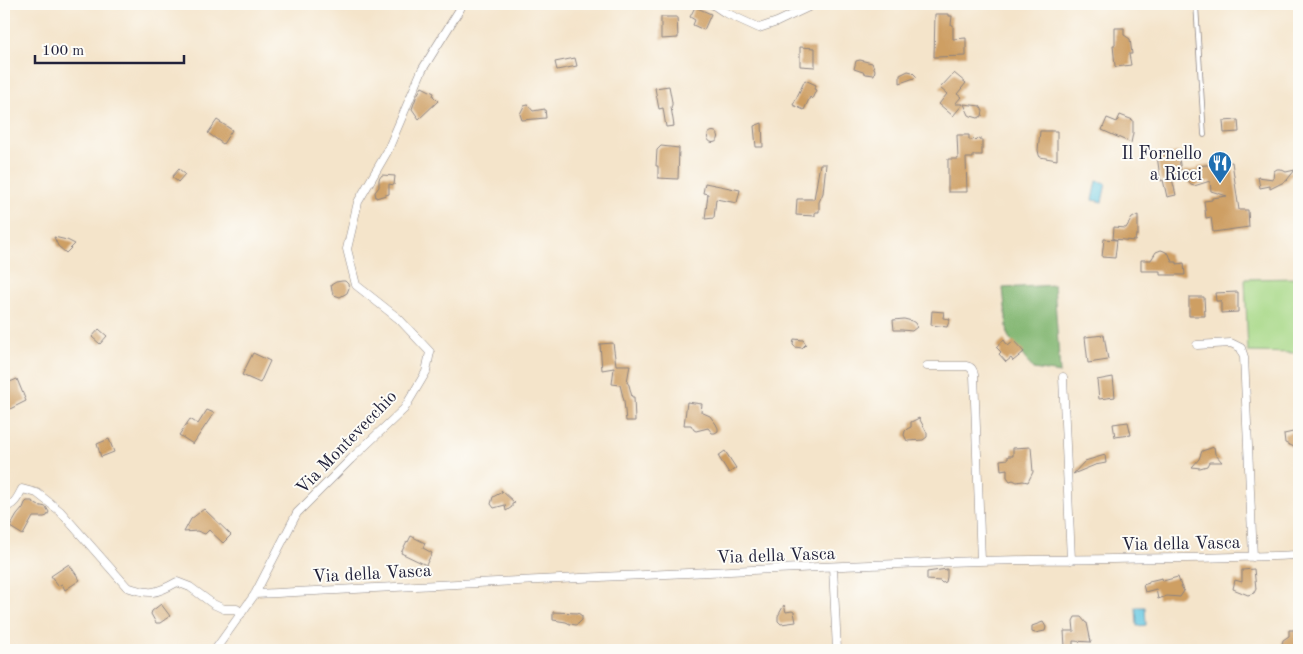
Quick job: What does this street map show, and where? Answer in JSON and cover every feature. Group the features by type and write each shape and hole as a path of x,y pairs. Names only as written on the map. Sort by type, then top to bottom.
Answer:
{"street":[{"name":"Via Montevecchio","path":"255,594 298,513 404,409 426,372 430,352 399,319 356,285 346,249 358,202 387,152 422,70 462,4"},
{"path":"712,4 724,12 759,28 777,22 815,4"},
{"path":"1197,345 1231,343 1241,348 1244,357 1252,557"},
{"path":"927,366 969,366 974,375 981,561"},
{"path":"1063,377 1071,560"},
{"path":"4,507 17,500 22,489 37,493 60,511 127,586 142,592 161,591 177,582 190,587 224,609 236,609 241,614"},
{"name":"Via della Vasca","path":"255,594 981,561 1252,557 1299,554"},
{"path":"833,567 837,650"},
{"path":"215,650 255,594"}],"lane":[{"path":"1196,4 1204,135"}],"green space":[{"path":"1299,278 1299,353 1248,352 1245,279"},
{"path":"1054,285 1060,373 1033,369 1008,336 1003,288"}],"water":[{"path":"1097,181 1106,183 1102,202 1093,200"},
{"path":"1136,607 1145,607 1146,625 1137,626"}],"building":[{"path":"695,7 711,14 704,30 693,25 695,20 690,17"},
{"path":"935,14 949,14 949,16 952,16 953,39 966,38 966,56 934,57"},
{"path":"661,17 677,17 678,38 661,39"},
{"path":"1115,28 1124,28 1124,35 1130,39 1132,54 1129,54 1131,65 1115,66 1113,45 1115,45"},
{"path":"800,47 815,48 815,67 800,66"},
{"path":"575,58 577,66 557,70 555,62"},
{"path":"856,61 872,63 875,70 874,75 854,69"},
{"path":"908,71 917,77 900,83 900,75"},
{"path":"954,73 966,83 957,94 961,97 955,104 963,104 953,116 939,104 947,94 940,88"},
{"path":"805,80 816,85 814,89 816,90 812,99 810,97 804,110 793,105"},
{"path":"669,86 674,126 666,127 663,108 659,109 655,88"},
{"path":"422,87 434,93 433,96 438,101 419,119 412,109"},
{"path":"964,104 980,106 983,111 982,116 978,118 969,115"},
{"path":"528,105 533,111 545,109 546,118 522,120 520,114 524,106"},
{"path":"1120,115 1133,120 1131,143 1102,130 1107,118 1117,122"},
{"path":"217,120 232,130 223,144 208,133"},
{"path":"1238,120 1239,132 1224,133 1223,121"},
{"path":"762,123 763,147 756,147 754,126"},
{"path":"1040,131 1057,131 1057,160 1040,157 1038,150"},
{"path":"711,132 715,132 718,137 717,141 711,142 708,139 708,135"},
{"path":"957,135 969,135 969,140 982,139 982,155 973,155 973,158 966,158 967,192 948,192 948,159 958,159"},
{"path":"661,146 679,148 678,179 658,178 658,166 656,166 657,150"},
{"path":"1178,152 1182,177 1172,179 1176,195 1167,197 1163,180 1161,181 1160,177 1157,156"},
{"path":"1232,162 1239,210 1248,210 1249,227 1213,232 1211,217 1206,218 1204,201 1227,196 1211,191 1210,181 1194,186 1191,185 1182,171 1198,169 1198,166"},
{"path":"820,164 826,164 819,212 815,212 815,216 796,215 797,199 814,199"},
{"path":"179,169 185,174 178,182 172,177"},
{"path":"1277,169 1286,172 1295,170 1288,180 1270,189 1270,186 1260,188 1258,177 1273,179 1274,171"},
{"path":"382,175 395,176 394,185 389,184 389,194 376,198 375,192 379,187 379,179"},
{"path":"705,183 740,190 737,203 716,199 714,218 705,219 708,194 703,193"},
{"path":"1138,215 1138,235 1136,235 1135,241 1113,239 1114,227 1126,228 1132,218"},
{"path":"54,237 75,244 66,253 58,246"},
{"path":"1104,239 1117,240 1115,258 1102,257"},
{"path":"1161,250 1169,254 1172,262 1177,262 1177,264 1184,263 1185,275 1160,275 1160,271 1141,271 1141,260 1151,260 1156,252"},
{"path":"345,281 349,288 347,293 340,297 334,295 331,285 336,282"},
{"path":"1238,292 1238,312 1221,313 1221,301 1216,301 1215,293"},
{"path":"1189,297 1204,297 1205,316 1189,316"},
{"path":"932,311 944,312 943,318 950,319 947,327 931,325"},
{"path":"904,319 912,321 917,327 912,331 894,330 893,320"},
{"path":"99,329 107,336 100,344 92,337"},
{"path":"1104,335 1108,360 1088,363 1085,337"},
{"path":"794,339 803,340 806,344 802,348 795,347 793,345"},
{"path":"1004,340 1008,346 1014,341 1024,352 1013,361 1011,358 1006,362 996,347"},
{"path":"613,343 616,365 630,365 627,382 632,397 634,397 635,421 626,421 620,385 612,384 614,368 602,370 600,344"},
{"path":"253,353 270,361 260,383 242,375"},
{"path":"1113,377 1115,397 1099,399 1097,380"},
{"path":"17,379 26,401 4,412 4,394 9,392 5,384"},
{"path":"687,402 702,404 701,412 710,416 716,424 718,431 712,433 708,428 696,431 691,425 684,425"},
{"path":"207,410 214,413 193,444 179,435 190,419 198,424"},
{"path":"919,418 927,433 927,437 923,440 907,441 904,435 905,431 911,427 911,422"},
{"path":"1128,422 1131,435 1115,437 1113,424"},
{"path":"1293,432 1297,437 1298,440 1296,442 1299,449 1285,443 1284,434"},
{"path":"109,439 114,452 101,457 97,444"},
{"path":"1031,447 1033,472 1028,482 1010,481 1007,477 1007,469 1001,470 1000,460 1013,456 1013,448"},
{"path":"1214,447 1215,454 1222,462 1209,462 1207,466 1200,468 1192,467 1199,459 1202,451"},
{"path":"725,451 736,468 729,473 718,456"},
{"path":"1105,455 1106,463 1095,465 1073,474 1085,461"},
{"path":"501,490 515,503 506,511 505,505 494,508 491,504 493,497 502,492"},
{"path":"27,501 32,501 37,505 46,507 49,512 44,517 33,517 23,535 10,527"},
{"path":"204,509 231,535 223,543 209,530 205,534 197,531 184,532 191,519"},
{"path":"411,536 425,543 423,548 432,553 426,565 401,553"},
{"path":"69,564 80,580 65,590 62,584 58,586 51,576"},
{"path":"947,569 946,582 927,580 927,572"},
{"path":"1254,569 1256,589 1254,593 1248,595 1233,589 1235,580 1242,582 1242,570"},
{"path":"1178,577 1184,591 1180,597 1167,596 1158,599 1156,589 1145,592 1143,585 1149,583 1149,581 1162,578 1163,581"},
{"path":"161,604 170,616 160,623 156,623 151,614"},
{"path":"784,605 786,612 794,612 796,622 781,624 778,621 778,616"},
{"path":"553,612 578,613 582,616 582,620 576,625 553,620"},
{"path":"1075,617 1081,617 1087,623 1091,642 1073,641 1073,646 1065,647 1064,631 1074,631 1073,621"},
{"path":"1043,622 1046,627 1045,631 1032,632 1032,626"},
{"path":"1289,630 1299,630 1299,645 1295,649 1283,648 1283,640 1289,636"}],"place":[{"name":"Il Fornello a Ricci","path":"1220,184"}]}
